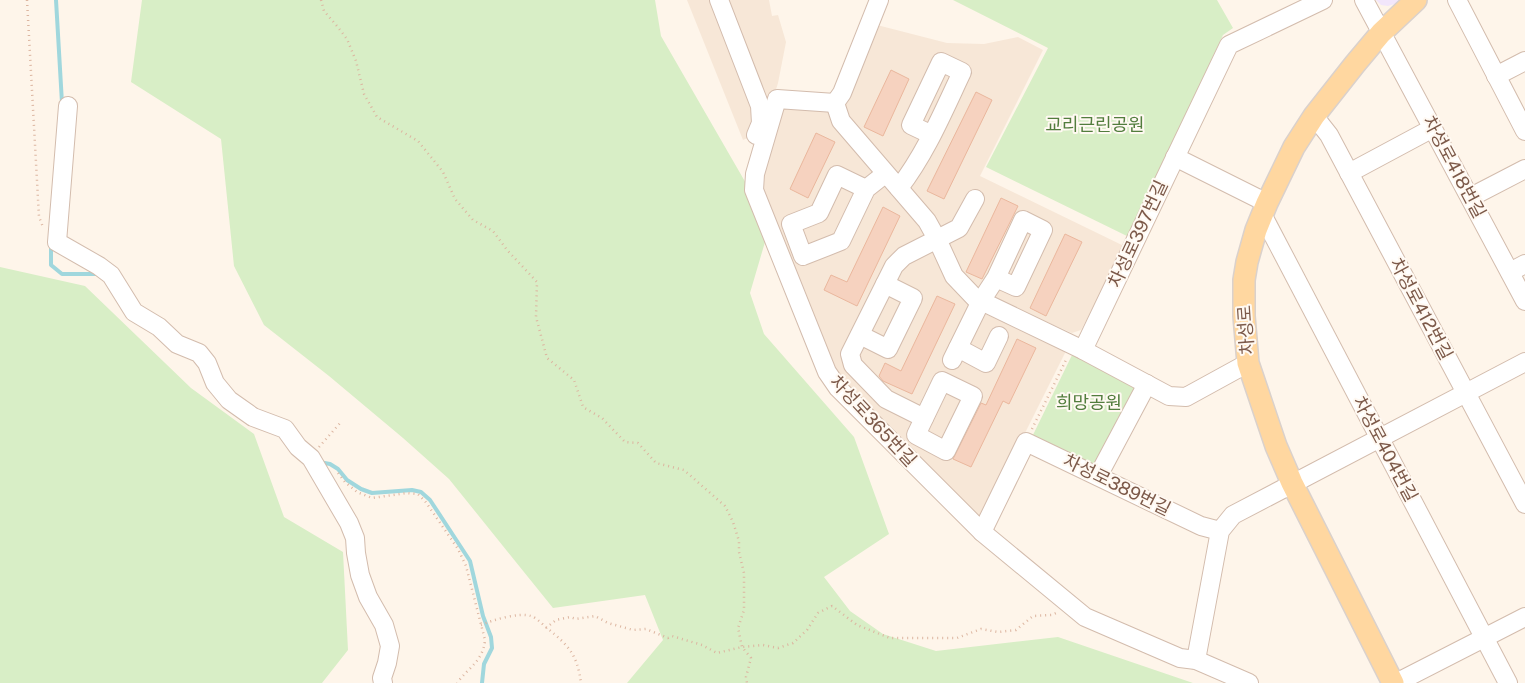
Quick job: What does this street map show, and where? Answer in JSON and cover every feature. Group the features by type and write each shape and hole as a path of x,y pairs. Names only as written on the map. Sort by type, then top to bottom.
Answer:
{"main road":[{"name":"차성로","path":"1395,683 1292,483 1276,446 1248,363 1244,316 1244,280 1252,243 1265,209 1294,147 1314,116 1355,64 1381,33 1416,0"}],"street":[{"path":"719,0 760,106 761,123 750,148 755,174"},
{"path":"879,0 842,93 835,102 841,121 927,221 954,276 971,294 981,301 1078,347 1169,396 1186,397 1248,363"},
{"name":"차성로397번길","path":"1078,347 1228,45 1323,0"},
{"name":"차성로418번길","path":"1364,0 1471,197 1517,268 1525,301"},
{"path":"1456,0 1525,131"},
{"path":"1496,76 1525,61"},
{"name":"차성로365번길","path":"835,102 778,99 755,174 754,190 832,381 982,532 1085,617 1180,658 1196,660 1249,683"},
{"path":"68,106 57,242 111,275 134,312 159,327 177,344 199,353 207,363 215,383 229,400 253,417 285,429 298,447 313,462 349,523 355,538 360,575 368,597 384,625 390,646 388,663 382,678 383,683"},
{"name":"차성로412번길","path":"1314,116 1329,135 1525,504"},
{"path":"1349,172 1433,128"},
{"path":"899,188 924,152 932,135"},
{"path":"1174,157 1265,209"},
{"path":"1471,197 1525,169"},
{"path":"866,189 837,175 818,213 790,224 803,256 841,240 866,189 885,174"},
{"path":"924,418 886,399 852,365 850,354 898,261 959,228 975,199"},
{"name":"차성로404번길","path":"1265,209 1379,438 1508,683"},
{"path":"996,278 981,301 955,354 986,363 999,336"},
{"path":"860,335 888,349 901,324 913,298 885,284"},
{"path":"1196,660 1220,531 1233,515 1525,362"},
{"path":"1098,476 1147,384"},
{"path":"982,532 1026,442"},
{"name":"차성로389번길","path":"1026,442 1201,526 1220,531"},
{"path":"1395,683 1525,618"}],"path":[{"path":"27,0 40,217 45,232 57,242"},
{"path":"320,0 324,11 347,39 356,61 364,94 377,117 418,141 443,172 454,199 472,220 493,232 537,282 536,317 547,358 574,380 583,407 602,418 625,442 638,443 656,463 684,470 725,506 734,522 744,573 744,610 738,628 742,647 751,658 746,677 747,683"},
{"path":"1026,442 1078,347"},
{"path":"340,422 318,447 313,462 337,471 345,482 357,492 372,498 407,493 418,494 425,501 458,549 466,566 485,640 484,650 475,665 457,683"},
{"path":"546,628 556,620 570,617 576,619 595,616 608,624 633,630 646,629 668,638 672,636 702,644 717,653 742,647 763,645 778,648 793,643 807,630 818,613 832,606 857,625 890,638 958,638 981,629 998,632 1016,630 1034,616 1052,615 1064,608 1068,603"},
{"path":"482,624 522,615 532,616 562,640 572,653 579,666 581,683"}],"shaded area":[{"path":"687,0 769,0 772,16 778,15 786,42 778,83 763,131 743,140"},
{"path":"1376,0 1401,0 1388,6 1381,5"},
{"path":"877,25 947,43 984,44 1018,37 1043,50 980,176 1126,247 1081,330 1072,333 977,290 958,271 846,118 842,107"},
{"path":"779,106 827,108 834,123 873,172 916,218 983,313 1066,351 981,521 838,378 761,188"}],"green space":[{"path":"142,0 655,0 661,36 770,225 750,293 764,334 854,437 889,534 824,577 850,611 883,634 936,651 1058,637 1193,683 627,683 663,640 645,595 553,608 449,479 329,376 264,325 234,266 221,139 131,82"},
{"name":"교리근린공원","path":"953,0 1217,0 1233,28 1223,35 1129,237 986,167 1048,48"},
{"path":"0,267 85,286 191,388 254,434 284,517 343,552 348,650 322,683 0,683"},
{"name":"희망공원","path":"1073,353 1138,387 1096,465 1090,465 1031,439"}],"building":[{"path":"891,70 909,79 883,136 864,127"},
{"path":"976,92 992,100 944,199 927,191"},
{"path":"816,133 835,142 808,198 790,189"},
{"path":"1001,198 1018,206 982,279 966,272"},
{"path":"883,207 900,216 857,306 824,290 831,275 847,282"},
{"path":"1065,234 1082,242 1046,316 1030,308"},
{"path":"937,296 955,304 912,394 883,381 879,376 885,363 901,371"},
{"path":"1017,339 1036,348 1009,404 1003,401 971,467 953,459 981,403 986,405"}],"waterway":[{"path":"56,0 62,103"},
{"path":"51,242 51,265 62,274 98,274"},
{"path":"319,462 330,464 338,469 347,480 361,489 372,493 412,490 421,492 430,500 470,561 483,616 491,637 492,648 484,664 482,683"}]}
